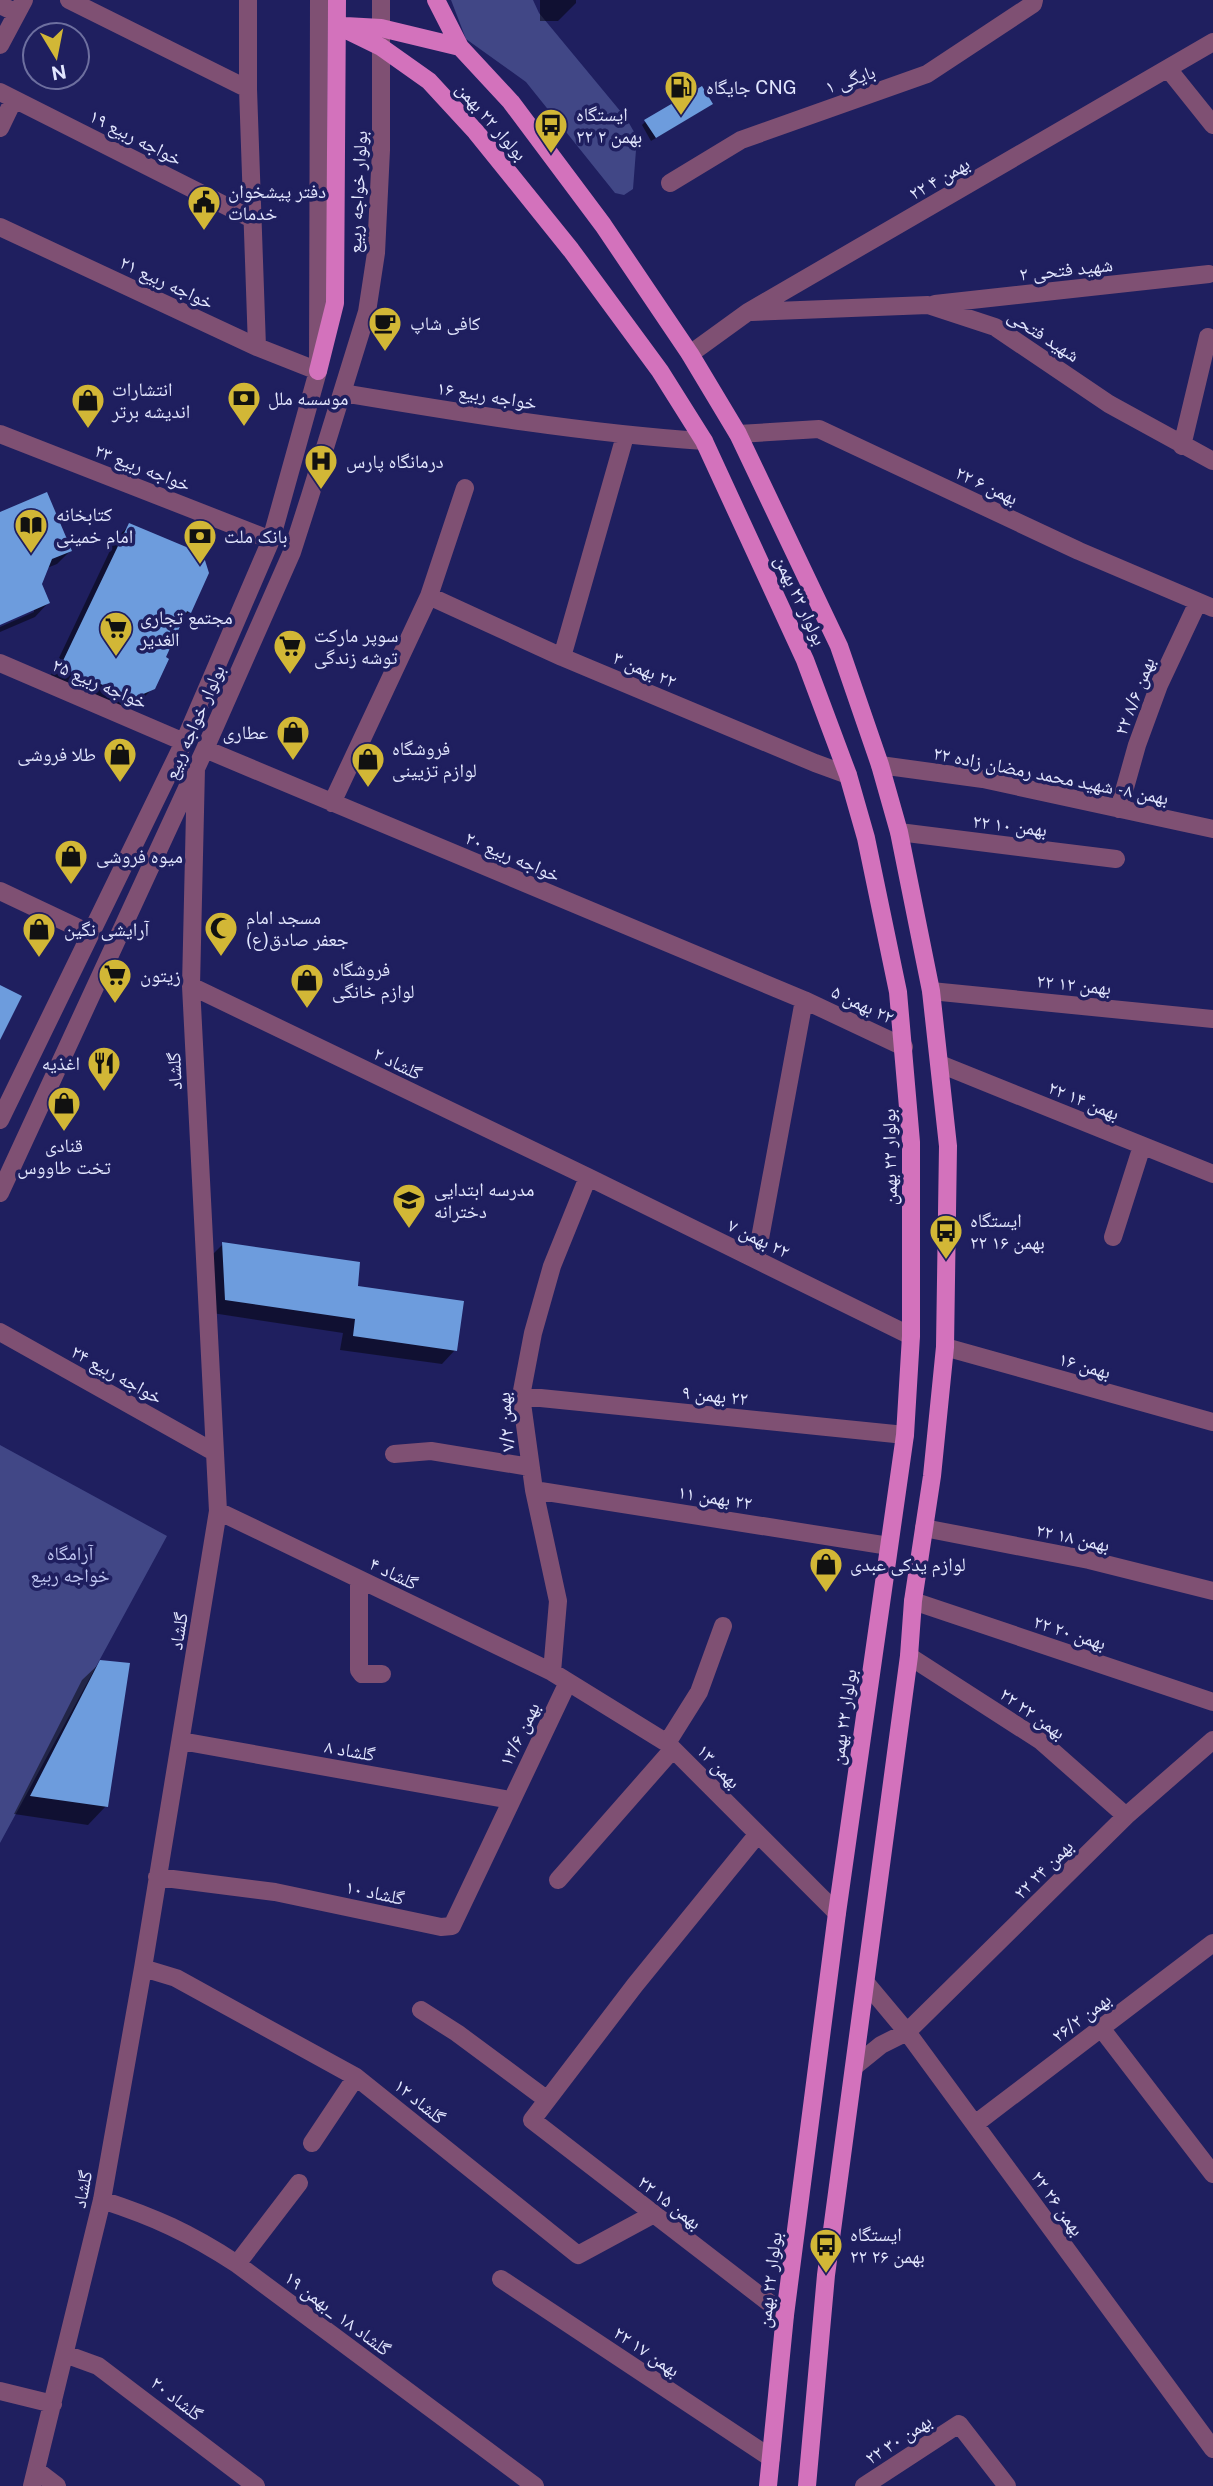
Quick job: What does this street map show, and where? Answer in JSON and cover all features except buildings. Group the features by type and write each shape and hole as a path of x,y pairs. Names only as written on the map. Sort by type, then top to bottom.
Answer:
{"main road":[{"path":"318,371 335,303 337,0"},
{"name":"بولوار ۲۲ بهمن","path":"436,0 460,47 511,102 595,214 690,354 738,434 839,646 880,765 899,832 931,990 948,1146 945,1348 932,1476 913,1601 909,1656 826,2275 807,2486"},
{"path":"338,26 381,28 460,47"},
{"name":"بولوار ۲۲ بهمن","path":"338,26 381,47 429,81 476,132 579,261 660,371 704,441 806,660 848,775 866,838 898,992 911,1142 911,1336 905,1435 837,1913 785,2315 768,2486"}],"street":[{"path":"69,0 248,89"},
{"path":"248,0 248,89 257,347"},
{"name":"بولوار خواجه ربیع","path":"0,1121 184,742 271,540 318,371 319,0"},
{"name":"بولوار خواجه ربیع","path":"0,1192 197,768 292,552 343,393 368,312 376,253 382,150 382,0"},
{"name":"بایگی ۱","path":"670,183 741,140 927,75 1034,4 1034,0"},
{"path":"0,5 20,7 0,45"},
{"name":"۲۲ بهمن ۴","path":"690,354 748,312 1213,42"},
{"path":"1169,69 1213,125"},
{"path":"0,128 7,95"},
{"name":"خواجه ربیع ۱۹","path":"7,95 252,219"},
{"name":"خواجه ربیع ۲۱","path":"0,227 257,347 318,371"},
{"name":"شهید فتحی ۲","path":"928,305 1209,274"},
{"name":"شهید فتحی","path":"748,312 928,305 995,327 1110,404 1213,461"},
{"path":"1182,446 1208,337"},
{"name":"خواجه ربیع ۱۶","path":"343,393 517,422 625,436 704,441"},
{"name":"۲۲ بهمن ۶","path":"738,434 819,429 1079,551 1205,605"},
{"name":"خواجه ربیع ۲۳","path":"0,434 271,540"},
{"path":"562,657 625,436"},
{"path":"332,803 429,596 465,488"},
{"name":"٢٢ بهمن ۳","path":"429,596 562,657 848,775"},
{"name":"۲۲ بهمن ۸/۶","path":"1119,809 1137,745 1159,685 1205,605"},
{"name":"خواجه ربیع ۲۵","path":"0,663 184,742"},
{"name":"خواجه ربیع ۲۰","path":"205,750 804,1000"},
{"name":"۲۲ بهمن ۸ - شهید محمد رمضان زاده","path":"880,765 983,779 1213,829"},
{"name":"گلشاد","path":"34,2478 102,2200 218,1511 191,986 197,768"},
{"name":"۲۲ بهمن ۱۰","path":"899,832 1116,859"},
{"path":"0,891 91,934"},
{"name":"گلشاد ۲","path":"191,986 588,1177"},
{"name":"۲۲ بهمن ۱۲","path":"931,990 1213,1019"},
{"path":"756,1260 804,1000"},
{"name":"٢٢ بهمن ۵","path":"804,1000 904,1047"},
{"name":"۲۲ بهمن ۱۴","path":"940,1065 1213,1174"},
{"path":"1113,1237 1142,1146"},
{"name":"٢٢ بهمن ٧","path":"588,1177 911,1336"},
{"name":"بهمن ۷/۲","path":"552,1672 558,1601 534,1490 521,1396 533,1333 552,1266 588,1177"},
{"name":"خواجه ربیع ۲۴","path":"0,1332 215,1452"},
{"name":"بهمن ۱۶","path":"945,1348 1213,1422"},
{"name":"٢٢ بهمن ۹","path":"521,1396 905,1435"},
{"path":"394,1454 432,1451 530,1467"},
{"name":"٢٢ بهمن ١١","path":"534,1490 889,1546"},
{"name":"گلشاد ۴","path":"218,1511 552,1672"},
{"name":"۲۲ بهمن ۱۸","path":"923,1528 1089,1560 1213,1591"},
{"path":"359,1579 359,1670 362,1674 382,1674"},
{"name":"۲۲ بهمن ۲۰","path":"913,1601 1213,1702"},
{"path":"558,1880 670,1746 699,1692 723,1626"},
{"name":"۲۲ بهمن ۲۲","path":"909,1656 1041,1741 1126,1816"},
{"name":"بهمن ۱۳","path":"552,1672 670,1746 837,1913"},
{"name":"بهمن ۱۳/۶","path":"509,1804 568,1682"},
{"name":"۲۲ بهمن ۲۴","path":"907,2032 1126,1816 1213,1740"},
{"name":"گلشاد ۸","path":"181,1741 505,1799 509,1804"},
{"name":"گلشاد ۱۰","path":"157,1877 275,1892 441,1927 452,1926 509,1804"},
{"path":"421,2010 457,2033 545,2099 757,1835"},
{"name":"بهمن ۲۶/۲","path":"975,2124 1213,1943"},
{"name":"گلشاد ۱۲","path":"143,1968 176,1978 356,2077 578,2255 652,2214"},
{"name":"۲۲ بهمن ۲۶","path":"866,1983 907,2032 1212,2447"},
{"path":"1101,2028 1213,2174"},
{"path":"855,2066 881,2045 907,2032"},
{"path":"312,2143 356,2077"},
{"name":"۲۲ بهمن ۱۵","path":"545,2099 532,2120 785,2315"},
{"path":"237,2264 299,2183"},
{"name":"گلشاد ۱۸ _بهمن ۱۹","path":"102,2200 146,2215 196,2237 237,2264 535,2486"},
{"name":"۲۲ بهمن ۱۷","path":"501,2279 771,2458"},
{"name":"گلشاد ۲۰","path":"65,2354 98,2366 256,2486"},
{"path":"0,2391 53,2404"},
{"name":"۲۲ بهمن ۳۰","path":"864,2486 959,2424 1007,2486"},
{"path":"34,2478 57,2486"}],"green space":[{"path":"451,0 533,0 539,13 626,118 637,137 633,189 624,195 615,193 526,82 466,39"},
{"name":"آرامگاه خواجه ربیع","path":"0,1445 167,1536 0,1843"}],"place":[{"name":"جایگاه CNG","path":"681,117"},
{"name":"ایستگاه ۲۲ بهمن ۲","path":"551,155"},
{"name":"دفتر پیشخوان خدمات","path":"204,232"},
{"name":"کافی شاپ","path":"385,353"},
{"name":"موسسه ملل","path":"244,428"},
{"name":"انتشارات اندیشه برتر","path":"88,430"},
{"name":"درمانگاه پارس","path":"321,491"},
{"name":"کتابخانه امام خمینی","path":"31,555"},
{"name":"بانک ملت","path":"200,566"},
{"name":"مجتمع تجاری الغدیر","path":"116,658"},
{"name":"سوپر مارکت توشه زندگی","path":"290,676"},
{"name":"عطاری","path":"293,762"},
{"name":"طلا فروشی","path":"120,784"},
{"name":"فروشگاه لوازم تزیینی","path":"368,789"},
{"name":"میوه فروشی","path":"71,886"},
{"name":"مسجد امام جعفر صادق(ع)","path":"221,958"},
{"name":"آرایشی نگین","path":"39,959"},
{"name":"زیتون","path":"115,1005"},
{"name":"فروشگاه لوازم خانگی","path":"307,1010"},
{"name":"اغذیه","path":"104,1093"},
{"name":"قنادی تخت طاووس","path":"64,1133"},
{"name":"مدرسه ابتدایی دخترانه","path":"409,1230"},
{"name":"ایستگاه ۲۲ بهمن ۱۶","path":"946,1261"},
{"name":"لوازم یدکی عبدی","path":"826,1594"},
{"name":"ایستگاه ۲۲ بهمن ۲۶","path":"826,2275"}]}
